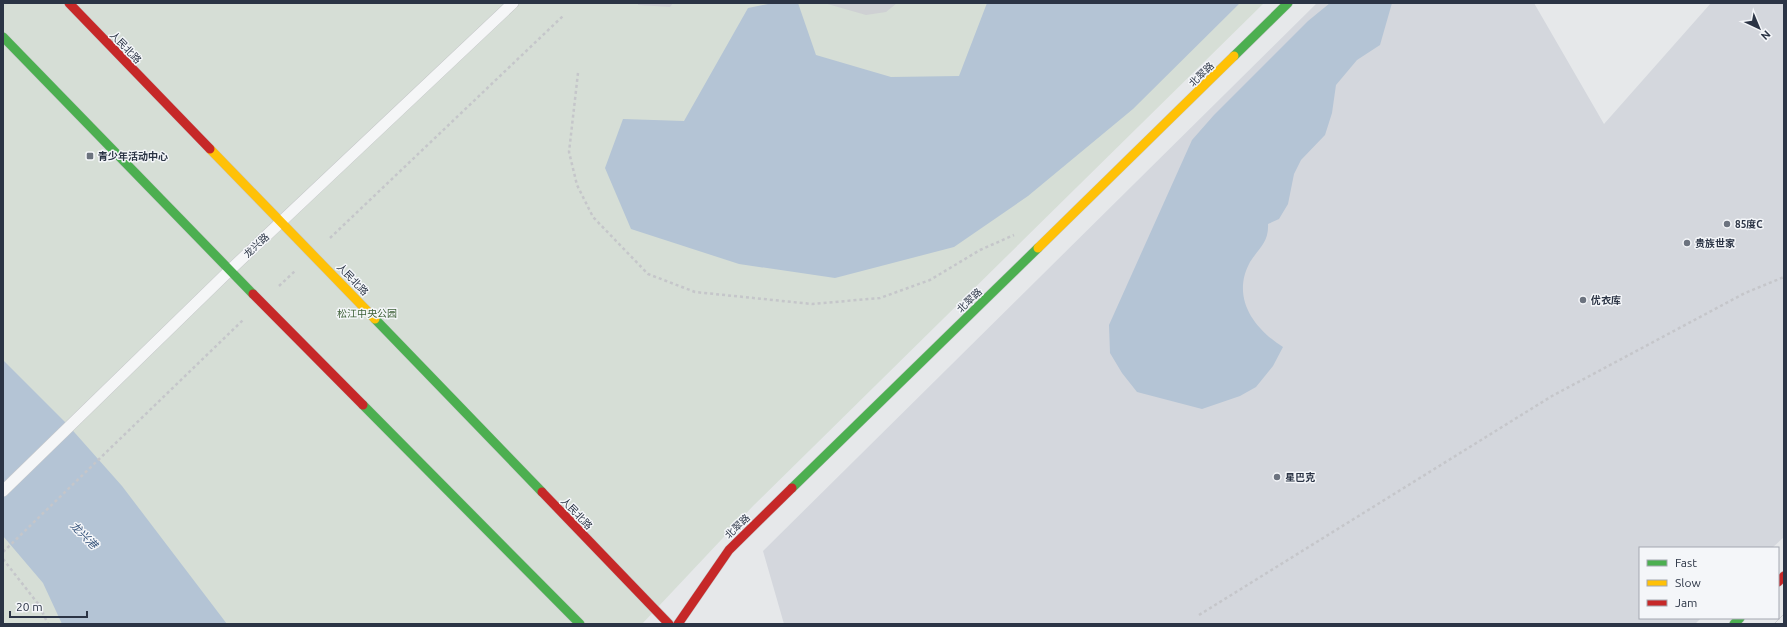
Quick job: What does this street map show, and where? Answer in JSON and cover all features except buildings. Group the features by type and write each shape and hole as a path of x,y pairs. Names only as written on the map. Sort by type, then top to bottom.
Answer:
{"main road":[{"name":"人民北路","path":"69,3 669,624"},
{"name":"北翠路","path":"678,624 729,550 1288,3"},
{"path":"3,37 261,303 580,624"}],"lane":[{"name":"龙兴路","path":"3,491 280,222 513,3"}],"path":[{"path":"3,552 261,303 564,15"},
{"path":"578,73 568,152 577,185 593,217 648,274 695,292 812,304 880,298 930,280 980,250 1015,235"},
{"path":"1198,615 1552,396 1745,293 1784,277"},
{"path":"3,559 38,606 48,624"}],"shaded area":[{"path":"1317,3 1534,3 1604,124 1711,3 1784,3 1784,537 1773,547 1639,547 1639,619 1700,619 1695,624 784,624 763,551"}],"green space":[{"name":"松江中央公园","path":"3,3 1264,3 753,506 642,624 3,624"}],"water":[{"path":"773,3 798,3 816,55 891,77 959,76 987,3 1240,3 1133,109 1028,196 954,247 835,278 739,264 631,229 605,168 623,119 684,121 748,8"},
{"path":"1330,3 1392,3 1380,45 1357,60 1336,85 1332,113 1325,135 1301,160 1294,174 1288,204 1279,219 1268,224 1267,236 1250,262 1245,275 1243,287 1244,299 1248,310 1254,321 1263,331 1283,347 1273,366 1256,387 1240,396 1202,409 1137,392 1122,373 1110,353 1109,325 1192,140 1214,115 1308,21"},
{"name":"龙兴港","path":"3,360 67,424 122,486 227,624 62,624 43,583 3,536"}],"tram line":[{"path":"1774,624 1784,614"}],"traffic: fast":[{"path":"1234,56 1288,3"},
{"path":"3,37 253,294"},
{"path":"792,488 1038,248"},
{"path":"375,319 542,492"},
{"path":"363,405 580,624"},
{"path":"1734,624 1739,619"}],"traffic: slow":[{"path":"1038,248 1234,56"},
{"path":"210,149 375,319"}],"traffic: jam":[{"path":"69,3 210,149"},
{"path":"253,294 363,405"},
{"path":"678,624 729,550 792,488"},
{"path":"542,492 669,624"},
{"path":"1779,581 1784,576"}],"place":[{"name":"青少年活动中心","path":"90,156"},
{"name":"85度C","path":"1727,224"},
{"name":"贵族世家","path":"1687,243"},
{"name":"优衣库","path":"1583,300"},
{"name":"星巴克","path":"1277,477"}]}
